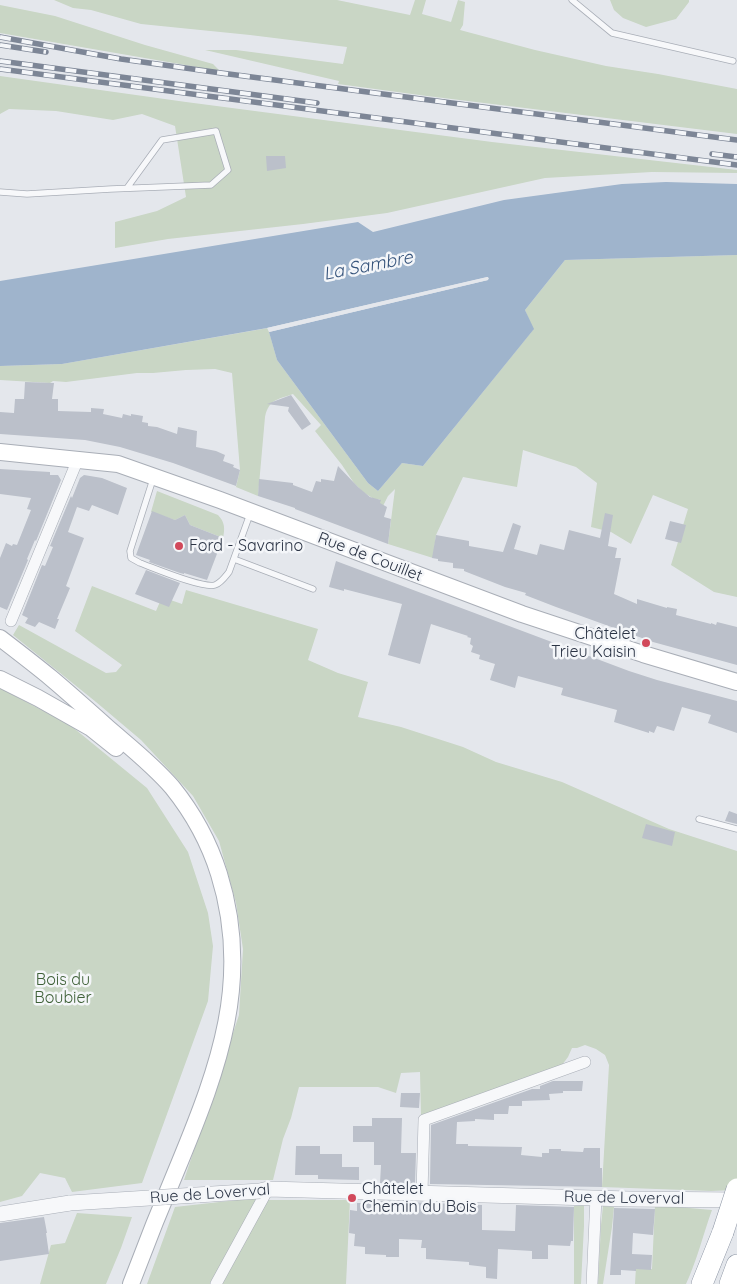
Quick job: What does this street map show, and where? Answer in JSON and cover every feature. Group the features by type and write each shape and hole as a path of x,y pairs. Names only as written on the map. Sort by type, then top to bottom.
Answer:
{"highway":[{"path":"702,1284 723,1232 737,1189"},
{"path":"730,1284 737,1266"}],"main road":[{"name":"Rue de Couillet","path":"0,452 118,464 522,614 643,654 737,682"},
{"path":"0,638 76,699 142,757 172,788 188,810 208,844 228,910 232,946 232,984 229,1009 218,1058 197,1120 131,1284"},
{"path":"0,679 90,728 152,780 165,794 188,827 204,861 217,906 221,930 222,963 216,1026 198,1089 120,1284"}],"street":[{"path":"11,621 78,459"},
{"path":"422,1193 424,1120 585,1062"},
{"path":"216,1284 264,1190"},
{"name":"Rue de Loverval","path":"0,1214 70,1203 264,1190 737,1200"},
{"path":"592,1284 596,1197"}],"lane":[{"path":"572,0 612,33 733,61"},
{"path":"0,192 27,194 211,185 228,170 216,132 162,140 127,188"},
{"path":"153,477 134,534 130,551 131,558 170,574 203,585 214,585 223,580 229,572 251,512"},
{"path":"234,559 313,589"},
{"path":"699,819 737,829"}],"green space":[{"path":"54,0 337,0 410,15 415,0 426,0 422,14 451,22 458,0 465,2 463,25 460,30 606,66 737,89 737,134 338,84 339,81 205,50 236,50 343,64 347,47 141,24 91,10 73,8"},
{"path":"610,0 689,0 689,2 676,19 646,27 623,18 614,10"},
{"path":"0,5 55,16 145,45 213,64 220,71 0,33"},
{"path":"0,76 492,142 737,170 737,173 652,172 545,178 387,213 168,239 115,248 115,222 157,211 186,197 175,126 142,114 113,120 56,111 9,109 0,114"},
{"path":"737,255 737,597 714,592 671,565 688,509 653,495 631,544 611,532 591,527 597,483 576,467 523,450 517,487 463,477 436,535 433,558 388,544 395,489 388,496 383,506 379,505 379,499 377,501 363,492 354,483 315,431 321,425 293,394 274,401 267,411 258,496 236,487 240,470 232,373 215,369 137,373 66,382 53,381 50,383 0,380 0,366 62,364 268,328 277,360 368,483 378,491 402,463 423,466 533,330 525,310 565,260"},
{"path":"157,491 218,515 224,526 223,538 190,525 185,515 175,520 151,512"},
{"path":"92,586 156,611 162,597 182,604 186,590 318,629 308,660 338,673 368,682 358,717 401,727 463,747 496,762 562,782 669,829 737,851 737,1190 711,1191 602,1187 609,1065 605,1055 585,1045 572,1048 562,1065 421,1117 420,1072 401,1073 396,1093 378,1087 299,1087 273,1180 184,1180 239,1015 243,949 236,903 219,841 193,796 141,740 13,635 19,625 106,673 116,672 122,665 75,631"},
{"name":"Bois du Boubier","path":"0,688 70,725 147,788 188,852 208,913 213,946 208,1001 142,1183 72,1192 65,1178 40,1173 22,1196 0,1202"},
{"path":"255,1198 256,1202 210,1284 147,1284 175,1207"},
{"path":"265,1200 350,1200 346,1284 220,1284"},
{"path":"584,1205 581,1284 574,1284 574,1206"},
{"path":"655,1205 712,1210 686,1284 635,1284 636,1267 652,1269"},
{"path":"603,1206 614,1207 603,1284 598,1284 601,1225"},
{"path":"77,1213 132,1217 106,1284 40,1284 51,1245 65,1243"}],"water":[{"name":"La Sambre","path":"666,182 737,184 737,255 565,260 525,310 534,329 423,466 402,463 378,491 368,483 277,360 269,332 488,280 488,277 267,328 62,364 0,366 0,281 358,222 373,232 504,200 622,184"}],"pier":[{"path":"489,278 488,280 269,332 267,328"}],"building":[{"path":"266,156 285,156 286,168 267,171"},
{"path":"25,382 54,383 52,399 58,399 58,411 91,412 91,408 104,409 103,414 122,418 123,414 143,416 142,422 148,423 148,426 177,434 178,427 197,431 196,447 225,455 223,461 234,465 233,467 240,470 236,486 173,463 120,447 85,440 0,434 0,412 14,413 15,399 24,399"},
{"path":"291,395 311,424 302,430 288,411 289,407 267,404"},
{"path":"338,466 358,487 370,497 381,500 380,503 387,507 384,517 391,519 388,544 295,508 258,496 259,479 293,483 293,485 312,492 316,481 321,482 321,479 334,481"},
{"path":"0,469 50,472 50,475 58,475 61,480 7,610 0,607 0,558 6,543 12,546 13,544 17,545 31,510 27,509 31,498 0,494"},
{"path":"84,475 102,478 127,488 118,515 92,505 89,511 77,507 68,532 84,538 66,586 70,588 57,619 59,619 55,629 39,622 35,627 25,623 28,618 22,615 42,565 45,566 53,547 50,546 71,496 72,498 80,478"},
{"name":"Ford - Savarino","path":"152,511 175,520 185,515 190,525 223,538 207,580 180,573 149,562 150,560 136,555"},
{"path":"605,513 613,515 608,546 617,548 615,558 621,558 614,594 637,604 637,599 677,609 676,615 716,625 717,622 737,627 737,665 653,642 556,607 525,595 526,593 464,571 464,569 453,568 453,563 438,561 438,559 432,558 436,535 469,541 469,546 503,552 513,523 521,526 514,549 537,555 540,544 564,550 569,530 600,538"},
{"path":"670,521 686,525 681,543 665,539"},
{"path":"336,561 629,671 737,701 737,733 708,723 711,715 682,707 674,731 657,726 654,733 649,731 649,733 614,722 617,710 561,695 563,688 518,676 515,688 490,680 495,664 479,659 480,655 471,652 473,646 470,644 471,638 431,624 420,664 388,655 402,604 329,587"},
{"path":"146,570 180,583 169,607 135,594"},
{"path":"729,811 737,814 737,824 725,821"},
{"path":"646,824 675,832 672,846 642,838"},
{"path":"553,1081 583,1081 582,1091 563,1091 563,1093 549,1094 550,1100 522,1101 522,1106 509,1106 508,1114 494,1114 494,1120 475,1119 475,1121 457,1122 456,1144 522,1147 521,1155 542,1157 542,1153 549,1153 549,1149 583,1152 584,1148 600,1148 602,1187 430,1184 431,1125 532,1089 540,1089 540,1086"},
{"path":"401,1093 420,1093 419,1108 400,1107"},
{"path":"372,1118 402,1118 401,1153 416,1153 415,1184 380,1183 381,1165 374,1165 374,1142 353,1142 353,1126 372,1126"},
{"path":"296,1146 320,1146 320,1154 342,1154 342,1167 359,1167 359,1180 318,1179 318,1175 295,1175"},
{"path":"380,1201 482,1205 482,1230 515,1231 516,1205 574,1207 573,1241 571,1241 570,1246 548,1245 548,1259 532,1259 532,1251 498,1249 497,1279 486,1278 486,1267 469,1265 469,1262 426,1259 426,1248 421,1248 422,1240 399,1239 399,1257 365,1254 365,1247 354,1246 355,1234 349,1233 350,1210 357,1211 357,1203 380,1203"},
{"path":"614,1208 655,1209 653,1235 633,1233 632,1254 652,1255 651,1270 621,1270 621,1275 610,1275"},
{"path":"44,1217 49,1254 0,1261 0,1223"}],"railway":[{"path":"0,37 121,59 221,73 737,140"},
{"path":"0,45 46,52"},
{"path":"0,61 317,103"},
{"path":"0,69 737,165"},
{"path":"712,154 737,157"}],"place":[{"name":"Ford - Savarino","path":"179,546"},
{"name":"Châtelet Trieu Kaisin","path":"646,643"},
{"name":"Châtelet Chemin du Bois","path":"352,1198"}]}
